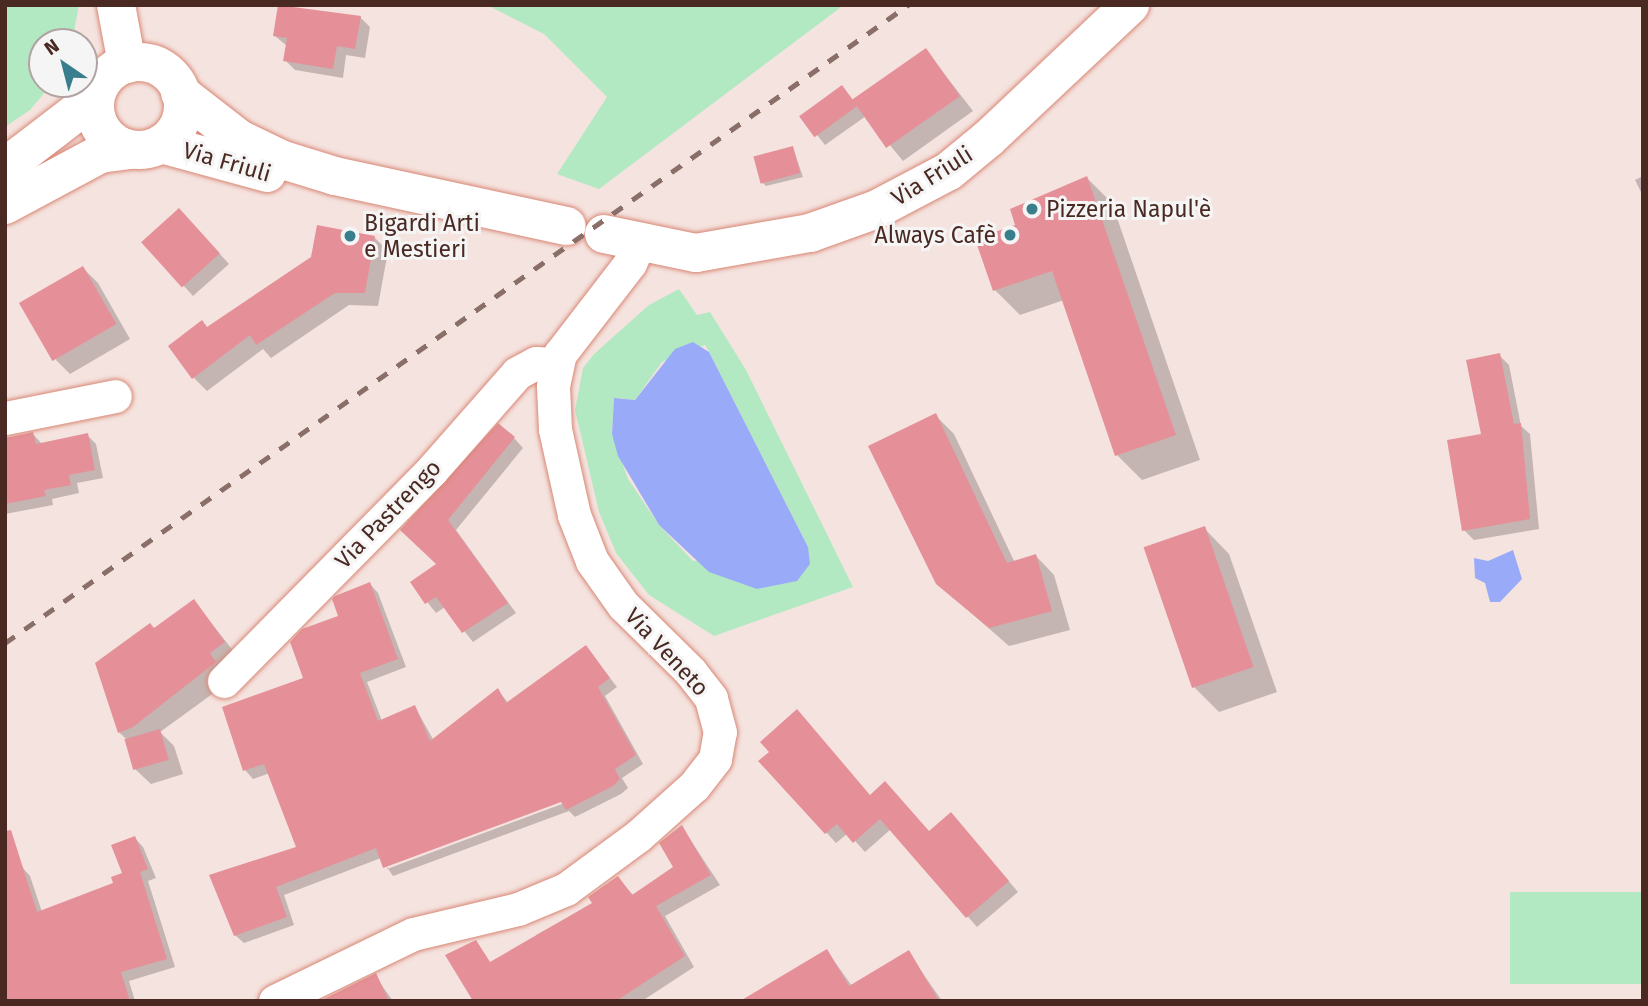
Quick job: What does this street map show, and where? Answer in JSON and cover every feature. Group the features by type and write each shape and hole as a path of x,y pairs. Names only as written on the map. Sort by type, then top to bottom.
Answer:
{"street":[{"path":"116,5 127,64"},
{"name":"Via Friuli","path":"622,238 695,253 754,246 810,233 905,196 949,171 989,138 1130,5"},
{"path":"95,98 95,112 104,134 145,147 181,120 180,93 160,68 127,64 107,76 98,92"},
{"name":"Via Friuli","path":"180,93 239,139 335,176 567,226"},
{"path":"5,167 95,98"},
{"name":"Via Friuli","path":"5,205 100,154 145,147 281,177 335,176"},
{"name":"Via Veneto","path":"275,1001 396,941 518,909 566,889 638,836 694,786 715,759 720,732 711,698 691,672 623,606 586,547 574,515 555,429 557,364 568,339 630,263 622,238"},
{"name":"Via Pastrengo","path":"224,681 431,471 517,373 536,363 557,364"},
{"path":"5,418 115,396"}],"green space":[{"path":"5,5 79,5 75,28 28,28 28,98 40,98 30,110 5,127"},
{"path":"487,5 844,5 599,189 557,174 607,97 544,34"},
{"path":"679,289 697,315 710,312 746,370 853,587 714,636 649,595 616,553 599,512 575,410 583,368 594,354 649,305","holes":["705,345 808,547 693,561 659,525 628,479 612,434 614,398 635,400 662,362"]},
{"path":"1510,892 1643,892 1643,984 1510,984"}],"water":[{"path":"693,342 709,352 808,547 810,564 797,581 757,589 709,572 659,525 618,456 612,434 614,398 635,400 675,349"},
{"path":"1513,550 1522,579 1500,602 1490,602 1485,583 1475,578 1474,558 1488,561"}],"building":[{"path":"278,5 361,16 355,49 337,46 333,69 283,61 287,38 273,36"},
{"path":"926,48 960,96 886,148 852,100"},
{"path":"842,85 857,106 814,137 799,116"},
{"path":"793,146 800,173 761,184 753,157"},
{"path":"1087,176 1176,435 1115,456 1052,271 993,291 975,239 1015,225 1010,209"},
{"path":"179,208 220,253 182,287 141,242"},
{"path":"317,225 375,236 365,293 335,293 256,345 250,335 192,379 168,346 202,320 207,327 311,257"},
{"path":"83,266 116,324 52,361 19,303"},
{"path":"1500,353 1514,424 1521,423 1530,519 1462,531 1447,440 1481,434 1466,360"},
{"path":"936,413 1007,563 1036,554 1052,611 989,628 936,584 868,446"},
{"path":"498,423 515,437 448,520 508,603 462,633 436,597 425,604 410,582 436,564 400,530"},
{"path":"33,432 36,444 88,433 95,470 69,475 71,485 44,490 46,496 5,504 5,438"},
{"path":"1205,526 1254,667 1192,688 1144,547"},
{"path":"370,582 398,659 360,673 378,721 415,705 430,741 498,688 506,703 586,645 610,678 598,687 636,755 615,769 620,779 613,786 566,810 561,802 383,868 376,848 276,887 287,917 234,936 209,875 296,847 264,764 243,771 222,707 303,678 290,642 302,629 338,616 332,599 335,596"},
{"path":"194,599 225,642 210,653 216,662 133,727 118,733 95,663 150,623 154,628"},
{"path":"797,709 870,795 885,781 929,831 951,812 1009,881 966,918 880,819 853,843 837,824 825,834 758,761 769,752 760,742"},
{"path":"160,729 169,760 133,770 124,739"},
{"path":"682,825 711,875 656,906 685,956 616,1001 473,1001 445,955 476,940 490,962 592,903 588,897 618,876 632,895 673,867 659,843"},
{"path":"11,830 37,912 113,883 111,877 122,873 111,845 135,836 148,869 140,872 167,959 121,972 130,1001 5,1001 5,831"},
{"path":"827,949 849,986 909,950 939,1001 740,1001"},
{"path":"376,973 389,1001 320,1001"}],"railway":[{"path":"5,643 908,5"}],"place":[{"name":"Pizzeria Napul'è","path":"1032,209"},
{"name":"Always Cafè","path":"1010,235"},
{"name":"Bigardi Arti e Mestieri","path":"350,236"}]}
